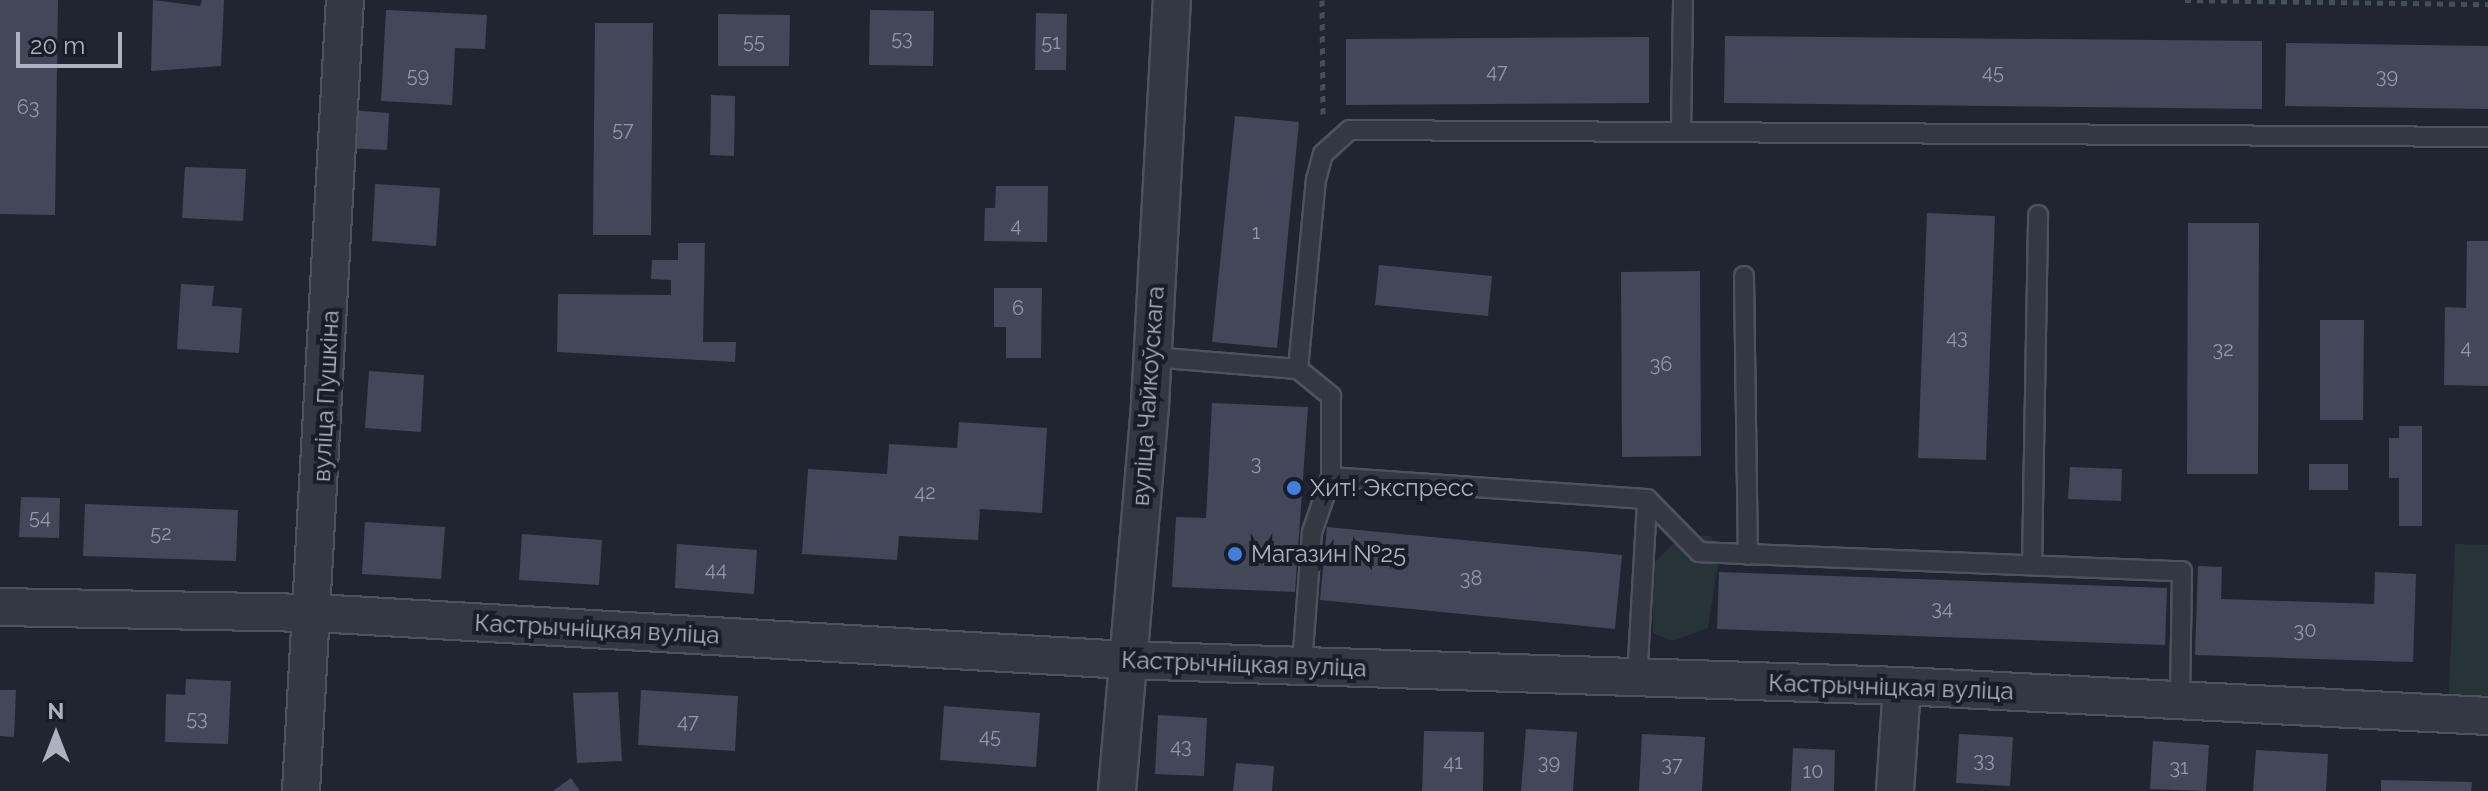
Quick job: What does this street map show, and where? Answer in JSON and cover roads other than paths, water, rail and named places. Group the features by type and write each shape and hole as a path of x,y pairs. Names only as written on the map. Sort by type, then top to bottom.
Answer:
{"street":[{"name":"вуліца Пушкіна","path":"301,791 316,613 345,0"},
{"name":"вуліца Чайкоўскага","path":"1117,791 1125,660 1152,357 1172,0"},
{"name":"Кастрычніцкая вуліца","path":"0,607 316,613 1125,660 1637,680 1902,686 2488,716"},
{"path":"1895,791 1902,686"}],"lane":[{"path":"1681,130 1683,0"},
{"path":"1298,369 1323,154 1350,130 2488,137"},
{"path":"2032,565 2038,215"},
{"path":"1744,276 1748,555"},
{"path":"1152,357 1298,369 1331,396 1331,477 1312,532 1302,665"},
{"path":"1331,477 1647,499 1699,552 2182,571 2180,700"},
{"path":"1637,680 1647,499"}],"place":[{"name":"Хит! Экспресс","path":"1294,488"},
{"name":"Магазин №25","path":"1235,554"}]}
